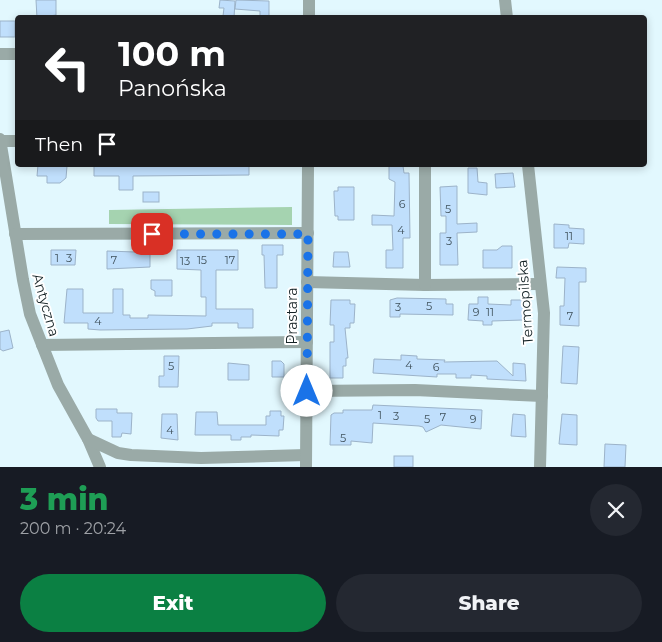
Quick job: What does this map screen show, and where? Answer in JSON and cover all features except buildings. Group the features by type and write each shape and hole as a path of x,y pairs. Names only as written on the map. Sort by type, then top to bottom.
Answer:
{"street":[{"path":"309,0 309,15"},
{"path":"505,0 507,15"},
{"path":"0,54 15,54"},
{"path":"0,140 15,141"},
{"name":"Antyczna","path":"0,140 30,314 58,385 88,440 100,467"},
{"name":"Prastara","path":"306,461 308,167"},
{"path":"425,167 425,284"},
{"name":"Termopilska","path":"528,167 544,313 540,467"},
{"path":"15,234 308,234"},
{"path":"307,282 540,284"},
{"path":"42,345 307,342"},
{"path":"307,391 415,390 542,396"},
{"path":"88,440 118,453 131,455 306,461"}],"green space":[{"path":"292,207 292,225 109,224 109,210"}],"route":[{"path":"152,234 308,234 307,391"}]}
